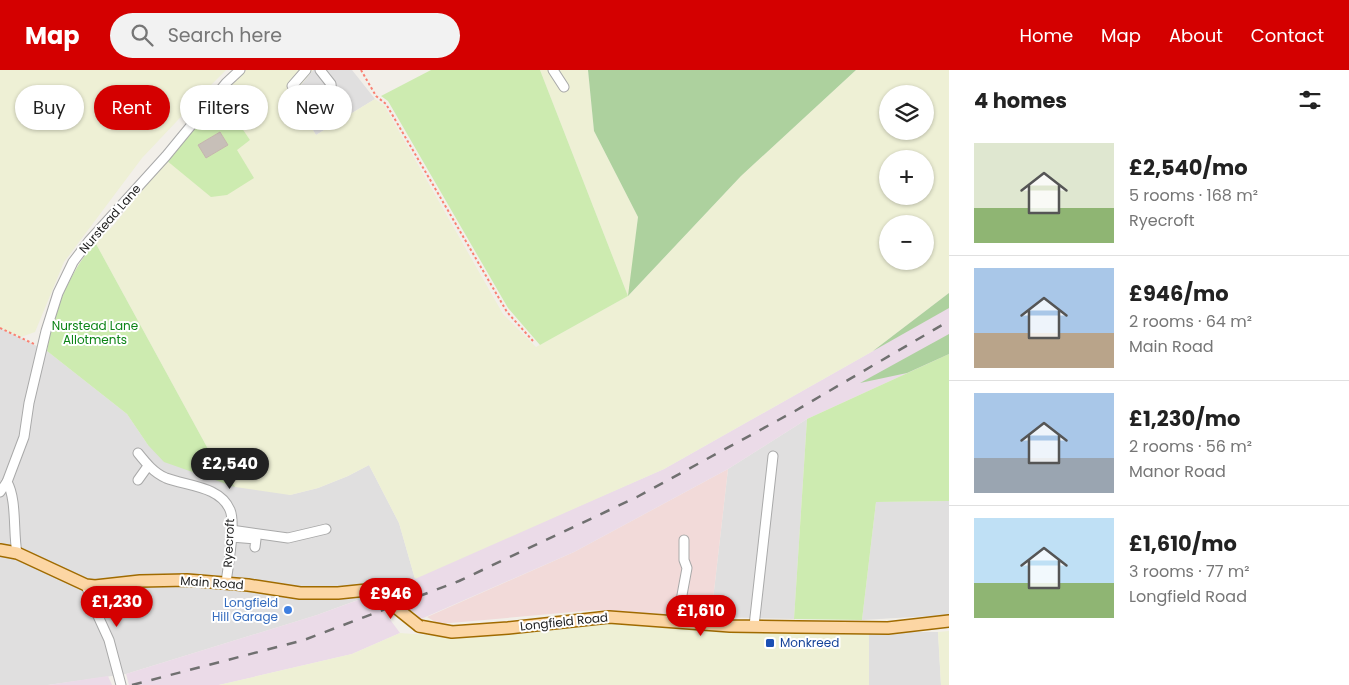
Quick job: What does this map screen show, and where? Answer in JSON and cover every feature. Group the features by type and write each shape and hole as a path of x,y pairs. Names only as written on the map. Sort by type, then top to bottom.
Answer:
{"main road":[{"name":"Main Road","path":"0,550 17,554 86,585 95,586 140,581 187,580 300,593 338,593 367,590 379,594 418,626"},
{"name":"Longfield Road","path":"418,626 452,632 609,617 754,626 888,628 949,621"}],"street":[{"name":"Nurstead Lane","path":"0,492 7,482 24,437 41,347 58,293 73,262 89,241 166,156 226,83 240,70"},
{"path":"293,85 306,70"},
{"path":"320,70 331,85"},
{"path":"553,70 564,87"},
{"name":"Ryecroft","path":"138,453 148,466 166,478 214,492 230,510 231,533 226,583"},
{"path":"754,626 773,456"},
{"path":"138,480 148,466"},
{"path":"7,482 12,490 14,539 17,554"},
{"path":"231,533 288,538 326,529"},
{"path":"231,533 256,539 255,547"},
{"path":"677,622 687,568 684,560 684,540"},
{"path":"86,585 109,640 120,682"}],"path":[{"path":"362,70 376,96 386,104 507,312 533,341"},
{"path":"0,328 41,347"}],"shaded area":[{"path":"313,70 352,70 375,99 352,113 352,85 301,85"},
{"path":"313,130 324,130 316,135"},
{"path":"949,293 949,354 807,419 728,469 574,552 421,619 389,589 664,469 873,351"},
{"path":"0,328 47,351 127,414 148,445 290,495 318,488 369,465 399,523 415,579 317,615 126,674 48,685 0,685"},
{"path":"807,419 794,619 711,617 728,469"},
{"path":"728,469 711,617 595,610 439,624 427,617 574,552"},
{"path":"949,496 949,615 862,620 876,502 948,501"},
{"path":"372,595 400,633 352,654 219,685 129,685 126,674 317,615"},
{"path":"869,632 938,632 941,685 869,685"},
{"path":"108,676 112,685 48,685"}],"green space":[{"path":"0,70 226,70 211,85 180,85 180,118 170,128 170,85 94,85 94,130 168,130 142,158 64,262 35,332 21,337 0,328"},
{"path":"246,70 313,70 301,85 278,85 278,130 313,130 316,135 324,130 352,130 352,113 375,99 384,105 503,314 536,347 628,296 540,70 588,70 594,131 638,217 629,295 741,176 856,70 949,70 949,293 873,351 664,469 415,579 399,523 369,465 318,488 290,495 235,487 208,449 95,242 113,226 166,160 254,178 236,150 250,140 243,130 268,130 268,85 232,85"},
{"path":"431,70 540,70 628,296 540,345 508,308 388,101 381,96"},
{"path":"588,70 856,70 741,176 628,296 638,217 594,131"},
{"path":"192,130 243,130 250,140 237,150 254,178 227,195 211,197 166,160","holes":["220,132 228,145 206,158 198,145"]},
{"name":"Nurstead Lane Allotments","path":"95,242 208,449 235,487 164,462 148,445 127,414 47,351 53,322 64,293 77,267"},
{"path":"949,293 949,308 873,351"},
{"path":"949,334 949,354 907,373 860,383"},
{"path":"949,354 949,501 876,502 862,620 794,619 807,419"},
{"path":"641,623 718,632 869,632 869,685 219,685 352,654 400,633 468,638 573,625"},
{"path":"949,631 949,685 941,685 938,632"}],"building":[{"path":"220,132 228,145 206,158 198,145"}],"railway":[{"path":"132,685 304,640 459,581 637,497 795,411 949,321"}],"place":[{"name":"Longfield Hill Garage","path":"288,610"},
{"name":"Monkreed","path":"770,643"}]}
